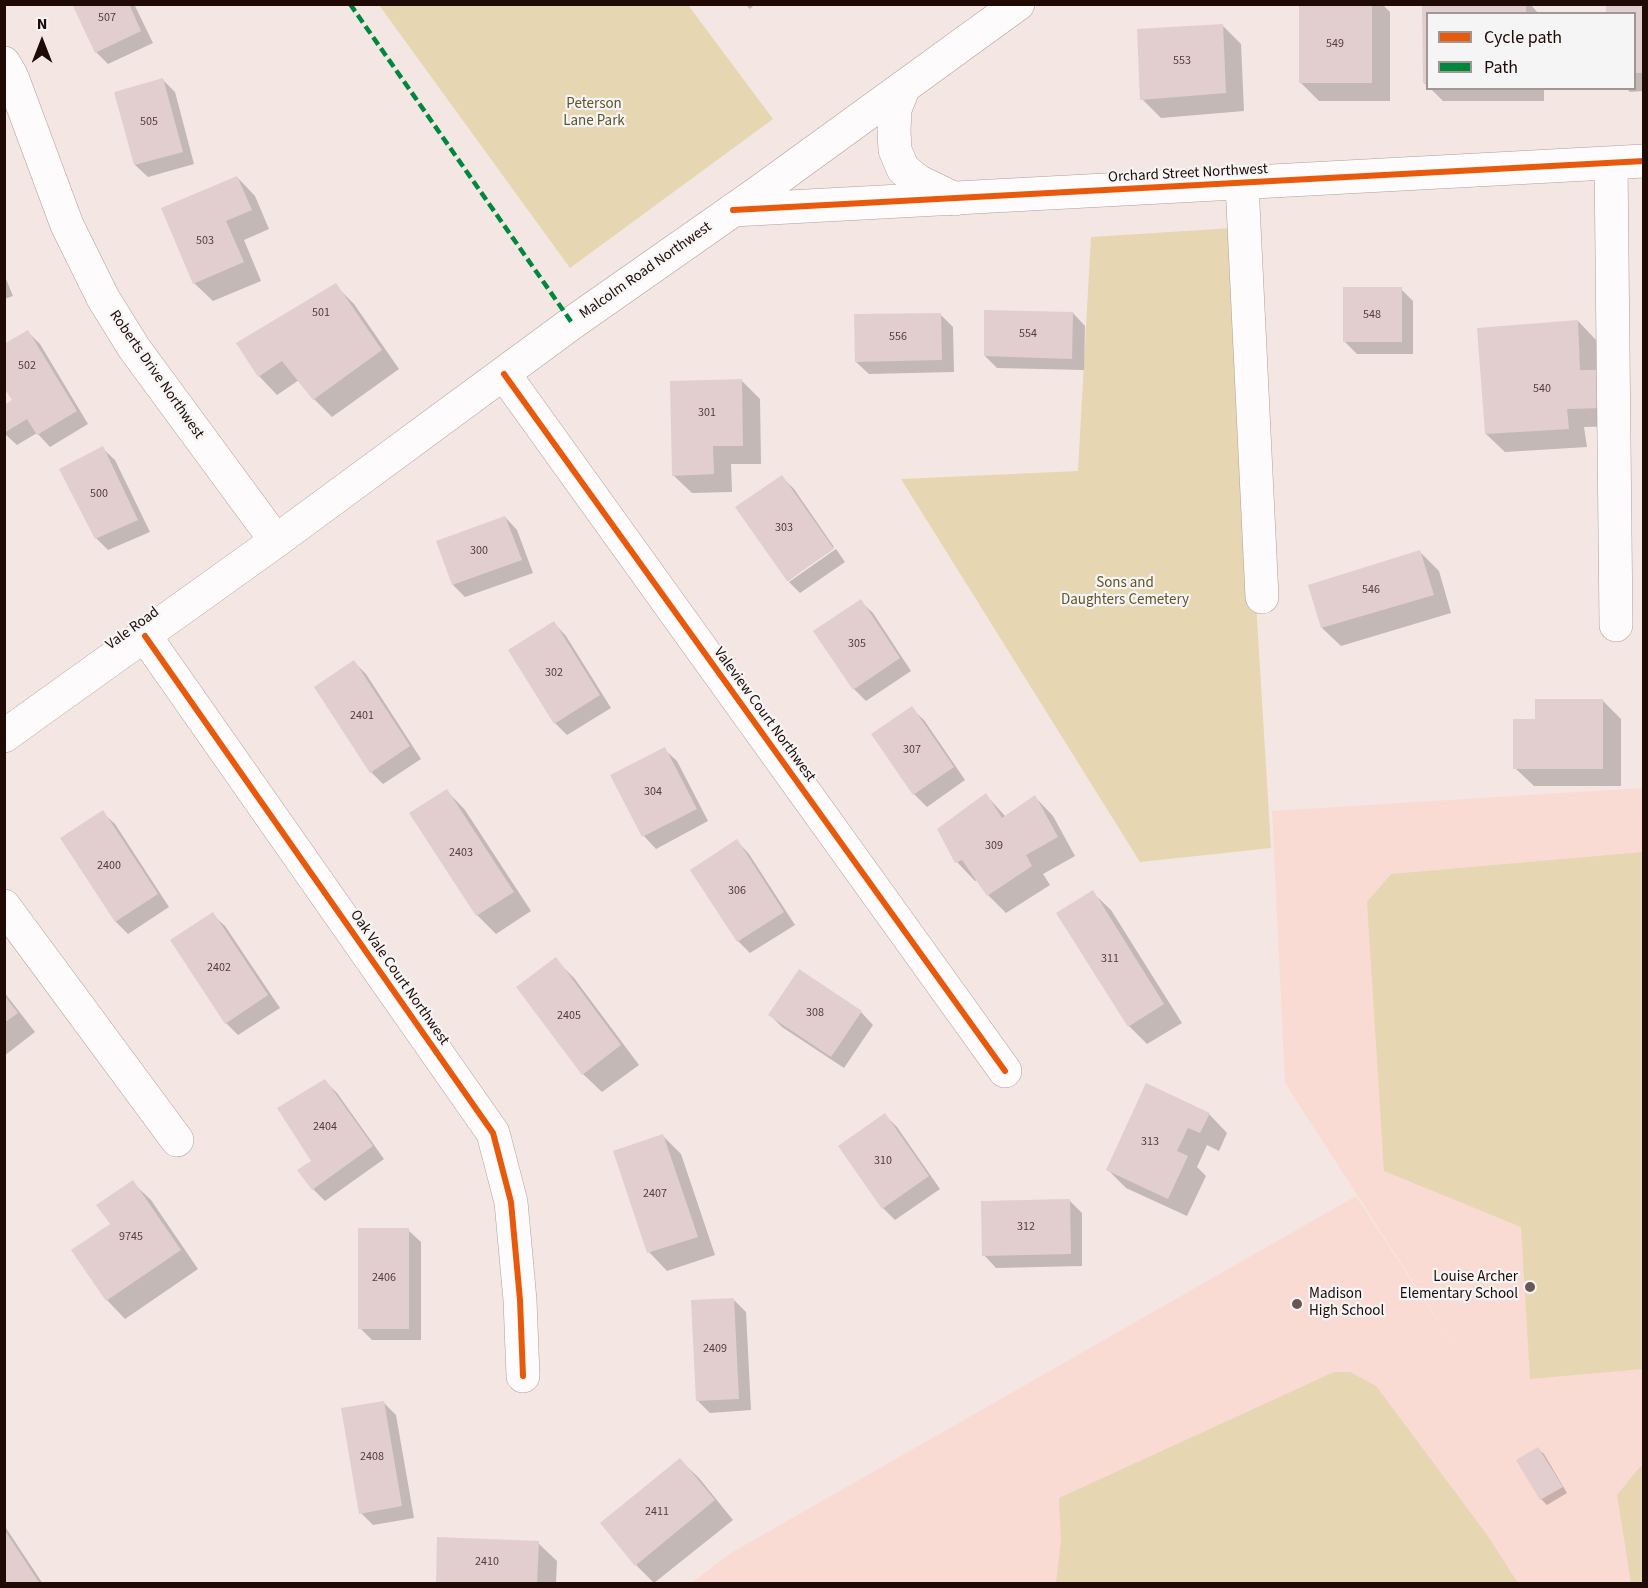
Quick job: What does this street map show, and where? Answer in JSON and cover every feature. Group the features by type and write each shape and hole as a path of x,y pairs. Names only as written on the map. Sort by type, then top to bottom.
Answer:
{"street":[{"name":"Malcolm Road Northwest","path":"276,541 572,323 733,210 1017,4"},
{"name":"Roberts Drive Northwest","path":"4,63 12,77 67,225 104,298 134,348 276,541"},
{"path":"904,87 896,109 894,131 896,150 903,169 918,181 955,198"},
{"name":"Orchard Street Northwest","path":"733,210 1644,161"},
{"path":"1611,163 1616,625"},
{"path":"1242,184 1262,597"},
{"name":"Valeview Court Northwest","path":"504,374 1005,1071"},
{"name":"Vale Road","path":"4,736 276,541"},
{"name":"Oak Vale Court Northwest","path":"145,636 492,1133 511,1202 520,1300 523,1376"},
{"path":"4,906 177,1140"}],"shaded area":[{"path":"1643,788 1643,1583 690,1584 731,1553 1356,1196 1470,1370 1285,1083 1272,811"}],"green space":[{"name":"Peterson Lane Park","path":"379,5 688,5 773,119 570,268"},
{"name":"Sons and Daughters Cemetery","path":"1233,228 1271,848 1140,862 901,479 1078,471 1091,237"},
{"path":"1643,852 1643,1369 1530,1379 1521,1227 1384,1171 1367,902 1391,874"},
{"path":"1334,1372 1350,1372 1376,1386 1485,1532 1518,1583 1056,1583 1061,1540 1059,1498"},
{"path":"1640,1467 1643,1467 1643,1583 1631,1583 1617,1495"}],"building":[{"path":"72,4 129,4 141,31 95,53"},
{"path":"1299,4 1372,4 1372,83 1299,83"},
{"path":"1422,4 1526,4 1526,12 1426,12 1426,83 1423,83"},
{"path":"1606,4 1644,4 1644,73 1636,73 1636,12 1606,12"},
{"path":"1223,24 1226,93 1140,100 1137,29"},
{"path":"163,78 183,152 134,165 114,92"},
{"path":"237,176 252,210 226,221 244,262 193,284 161,208"},
{"path":"336,283 382,350 313,400 282,361 258,377 236,343"},
{"path":"1343,287 1402,287 1402,342 1343,342"},
{"path":"984,310 1073,312 1072,359 984,356"},
{"path":"941,313 942,360 855,362 854,314"},
{"path":"1578,320 1580,370 1601,370 1603,408 1567,409 1569,429 1485,434 1477,328"},
{"path":"28,330 77,411 37,435 27,419 4,433 4,405 12,400 4,388 4,344"},
{"path":"742,379 743,446 713,446 714,474 672,476 670,381"},
{"path":"103,446 138,520 95,539 59,469"},
{"path":"782,475 834,549 787,581 735,507"},
{"path":"505,516 522,560 452,585 436,541"},
{"path":"1420,550 1434,595 1321,628 1308,585"},
{"path":"861,599 900,658 853,690 813,631"},
{"path":"554,621 600,695 554,724 508,650"},
{"path":"354,660 410,746 370,773 314,687"},
{"path":"1535,699 1603,699 1603,769 1513,769 1513,719 1535,719"},
{"path":"912,706 954,767 913,795 871,734"},
{"path":"665,747 697,809 642,837 610,775"},
{"path":"447,789 514,892 476,916 409,813"},
{"path":"986,793 1002,818 1035,795 1058,837 1026,855 1032,866 987,896 962,860 955,863 937,829"},
{"path":"103,810 158,894 115,922 60,838"},
{"path":"737,839 784,912 737,942 690,870"},
{"path":"1093,890 1164,1004 1128,1027 1056,913"},
{"path":"213,912 268,995 225,1024 170,940"},
{"path":"556,957 621,1045 582,1075 516,987"},
{"path":"799,969 862,1011 831,1057 768,1015"},
{"path":"4,995 18,1013 4,1023"},
{"path":"325,1079 373,1146 312,1190 297,1170 311,1161 277,1108"},
{"path":"1146,1083 1210,1113 1200,1133 1188,1128 1177,1151 1188,1156 1168,1199 1106,1170"},
{"path":"885,1113 929,1176 882,1209 838,1146"},
{"path":"663,1134 698,1237 647,1253 613,1151"},
{"path":"133,1180 181,1250 106,1301 71,1250 110,1224 96,1205"},
{"path":"1070,1199 1071,1254 982,1256 981,1201"},
{"path":"358,1228 409,1228 409,1329 358,1329"},
{"path":"734,1298 739,1399 696,1401 691,1300"},
{"path":"384,1401 402,1506 359,1514 341,1408"},
{"path":"1538,1447 1563,1487 1540,1500 1516,1460"},
{"path":"680,1458 715,1500 635,1566 600,1523"},
{"path":"4,1529 40,1584 4,1584"},
{"path":"437,1537 539,1541 537,1584 436,1584"}],"marked path":[{"path":"350,4 572,323"}],"cycle path":[{"path":"733,210 1644,161"},
{"path":"504,374 1005,1071"},
{"path":"145,636 493,1133 511,1202 520,1300 523,1376"}],"place":[{"name":"Louise Archer Elementary School","path":"1530,1287"},
{"name":"Madison High School","path":"1297,1304"}]}
